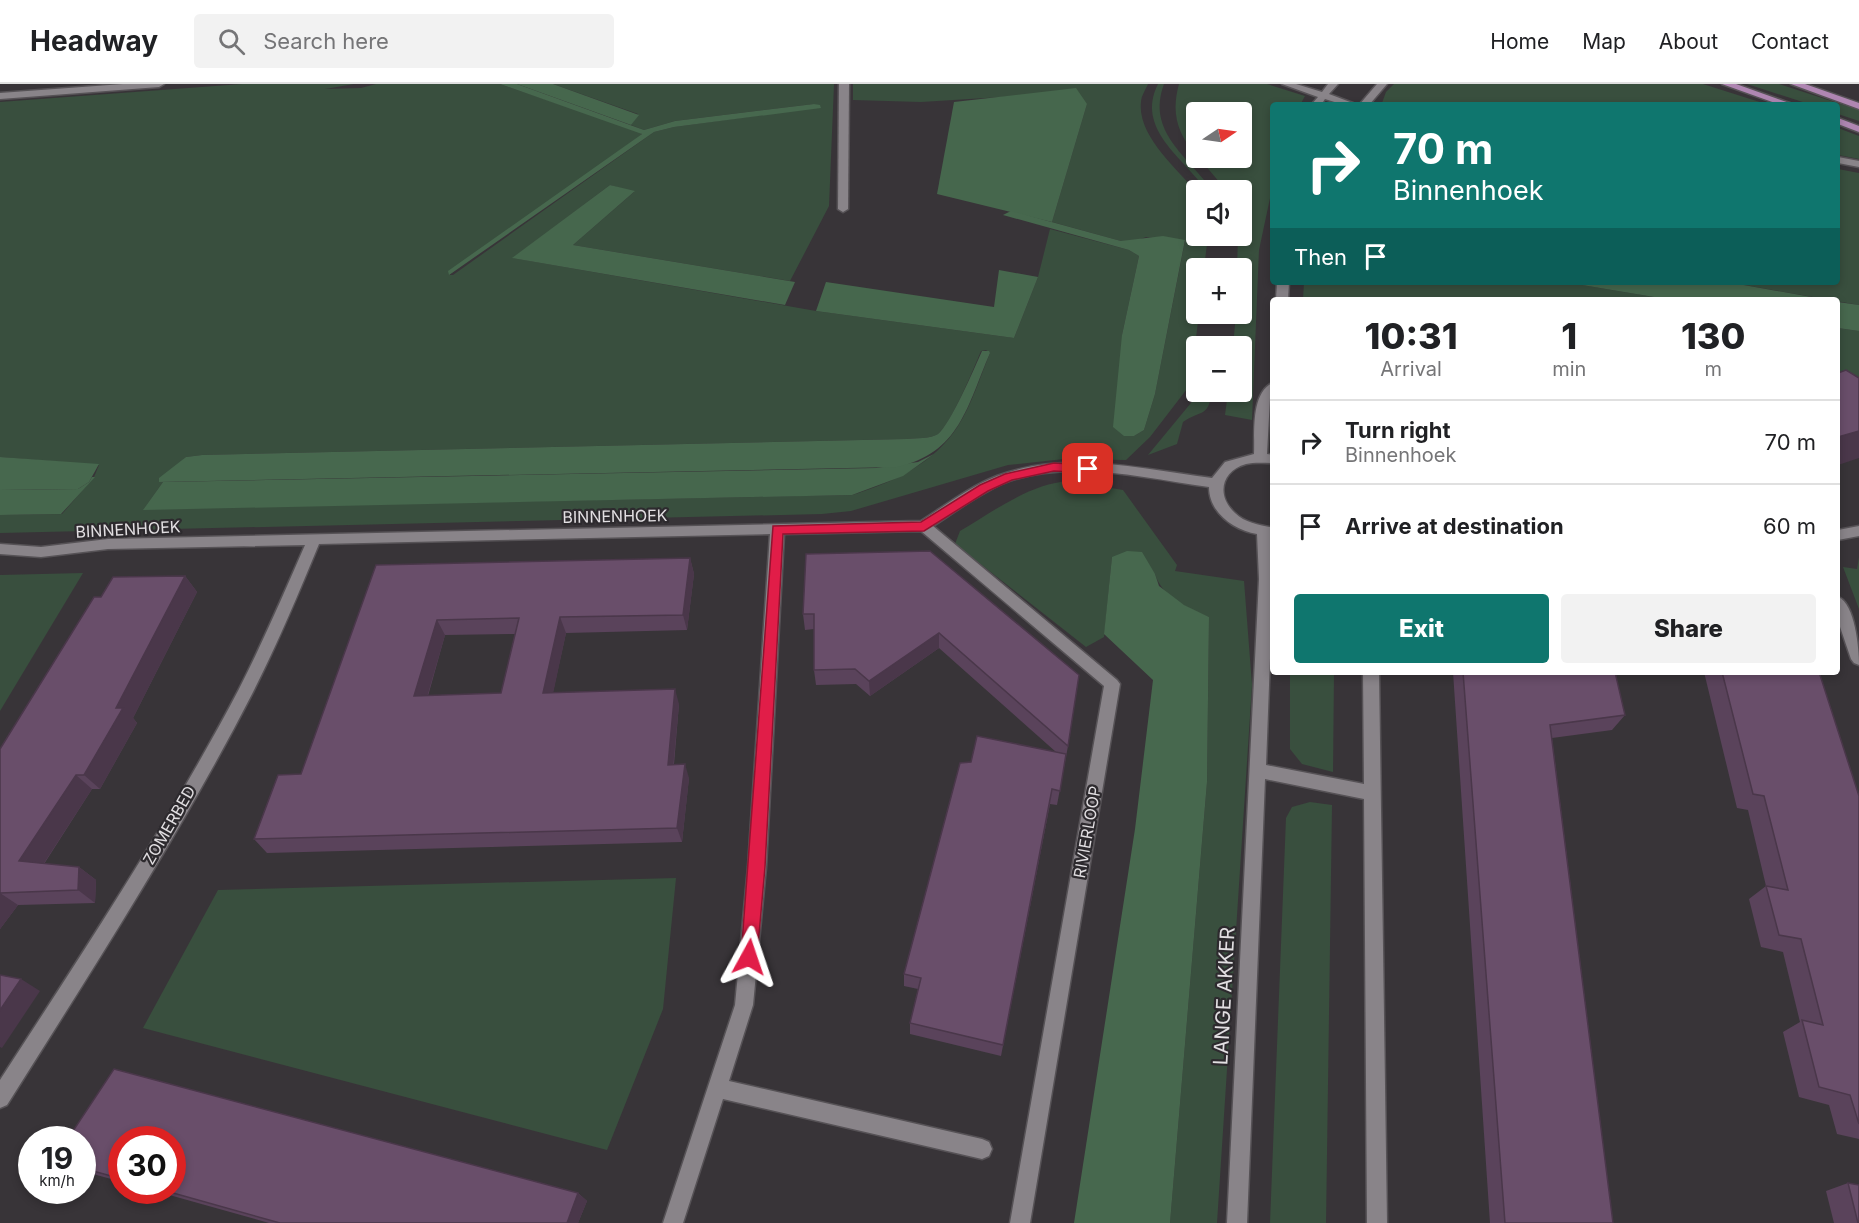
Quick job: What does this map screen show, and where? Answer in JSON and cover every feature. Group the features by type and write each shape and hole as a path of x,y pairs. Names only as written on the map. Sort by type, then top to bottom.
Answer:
{"main road":[{"path":"1727,84 1781,102"},
{"path":"1796,84 1859,106"},
{"path":"1840,122 1859,129"}],"street":[{"path":"0,96 159,84"},
{"path":"843,209 844,84"},
{"path":"1287,84 1343,102"},
{"path":"1318,102 1333,84"},
{"path":"1367,102 1382,84"},
{"path":"1840,159 1859,164"},
{"path":"1269,532 1235,521 1225,513 1217,503 1215,483 1220,472 1231,464 1267,459 1264,396 1270,390"},
{"path":"924,526 984,488 1009,477 1054,467 1135,471 1215,483"},
{"name":"BINNENHOEK","path":"0,549 41,552 108,544 924,526"},
{"name":"RIVIERLOOP","path":"924,526 1112,684 1020,1223"},
{"path":"673,1223 744,1005 757,867 777,529"},
{"path":"1840,535 1859,531"},
{"name":"LANGE AKKER","path":"1237,1223 1269,532"},
{"name":"ZOMERBED","path":"0,1098 92,955 235,712 283,614 314,539"},
{"path":"1840,608 1859,659"},
{"path":"1371,675 1377,1223"},
{"path":"1257,770 1372,793"},
{"path":"718,1088 982,1149"}],"shaded area":[{"path":"242,84 354,84 325,89 361,88 376,84 500,84 641,132 641,135 449,275 453,275 654,132 674,127 821,107 814,104 675,121 644,130 631,125 638,114 553,84 834,84 829,206 790,281 573,245 634,192 610,185 513,258 816,311 1014,338 1038,277 1050,229 1129,250 1139,256 1122,335 1124,436 1134,436 1144,430 1155,394 1185,241 1146,237 1132,242 1121,241 1052,222 1087,104 1018,96 921,102 853,100 853,84 1148,84 1141,102 1141,115 1145,127 1160,151 1186,181 1186,246 1207,246 1205,258 1186,258 1186,324 1198,324 1196,336 1186,336 1186,390 1150,437 1126,460 1064,459 1008,465 851,511 822,514 0,533 0,515 62,514 94,477 99,465 0,457 0,102","holes":["986,350 990,353 963,418 937,451 897,478 852,495 144,509 163,482 159,482 186,457 202,455 931,437 938,434 949,419 981,351"]},
{"path":"500,84 517,84 644,130 675,121 814,104 820,105 821,108 674,127 654,132 449,275 448,271 642,134"},
{"path":"517,84 553,84 639,115 631,125"},
{"path":"1158,84 1164,84 1160,101 1161,116 1172,142 1186,159 1186,166 1157,129 1153,115 1153,100"},
{"path":"1179,84 1267,84 1305,96 1302,102 1270,102 1270,198 1259,250 1252,420 1225,415 1227,402 1252,402 1252,336 1234,336 1235,324 1252,324 1252,258 1237,258 1238,246 1252,246 1252,180 1218,180 1207,168 1252,168 1252,102 1186,102 1186,142 1180,131 1176,104"},
{"path":"1394,84 1703,84 1760,102 1382,102 1386,92"},
{"path":"1747,84 1779,84 1834,102 1803,102"},
{"path":"1076,88 1087,104 1052,222 937,194 954,102"},
{"path":"1840,104 1859,110 1859,121 1840,115"},
{"path":"1840,129 1859,136 1859,159 1840,155"},
{"path":"1188,168 1194,168 1204,180 1197,178"},
{"path":"1840,169 1859,173 1859,305 1840,302 1840,297 1813,297 1744,285 1840,285"},
{"path":"610,185 635,191 573,245 795,282 785,305 512,258"},
{"path":"1011,211 1121,241 1163,236 1185,240 1155,394 1144,430 1134,436 1124,436 1113,427 1122,335 1139,256 1129,250 1003,215"},
{"path":"999,270 1038,277 1014,338 816,311 826,282 994,307"},
{"path":"1304,285 1582,285 1654,297 1303,297"},
{"path":"1582,285 1744,285 1811,297 1654,297"},
{"path":"1840,302 1859,305 1859,331 1840,328"},
{"path":"1840,328 1859,331 1859,385 1840,380"},
{"path":"982,351 990,353 967,409 948,439 935,451 897,467 159,482 159,478 186,457 202,455 927,438 935,436 943,429"},
{"path":"1192,402 1210,402 1203,412 1183,422 1177,444 1148,455"},
{"path":"934,454 903,476 852,495 143,510 163,482 876,468 918,462"},
{"path":"0,457 99,464 89,482 78,489 0,490"},
{"path":"92,477 95,477 61,514 0,515 0,490 78,489 89,482"},
{"path":"1069,481 1123,490 1177,565 1175,571 1244,581 1252,685 1217,1223 1170,1223 1207,782 1209,617 1177,601 1163,589 1155,574 1112,557 1104,637 1086,647 955,544 960,531 1012,500 1040,487"},
{"path":"1127,551 1142,552 1159,586 1184,605 1209,617 1207,782 1170,1223 1074,1223 1135,829 1153,680 1104,634 1112,557"},
{"path":"1859,557 1859,609 1843,567 1857,569"},
{"path":"83,573 0,711 0,575"},
{"path":"1290,675 1334,675 1333,772 1302,764 1290,749"},
{"path":"1310,802 1332,805 1326,1223 1270,1223 1286,818 1292,807"},
{"path":"676,878 663,1009 607,1150 143,1028 218,890"}],"building":[{"path":"1846,370 1859,378 1859,431 1840,436 1840,372"},
{"path":"930,551 1079,675 1068,746 939,633 869,681 855,669 814,670 814,614 803,614 806,554"},
{"path":"690,558 683,615 560,617 543,693 675,689 668,765 685,764 677,828 254,839 278,775 301,774 376,565","holes":["519,618 501,693 414,696 437,620"]},
{"path":"185,576 116,708 123,708 84,775 76,775 19,861 79,867 78,890 0,893 0,749 94,597 101,597 113,577"},
{"path":"1463,675 1616,675 1625,715 1550,725 1613,1223 1505,1223"},
{"path":"1723,675 1820,675 1859,796 1859,1124 1850,1095 1819,1087 1802,1020 1823,1025 1801,939 1779,935 1766,886 1788,890 1764,796 1753,794"},
{"path":"977,736 1066,754 1060,791 1052,789 1003,1045 910,1023 921,978 904,974 960,763 971,762"},
{"path":"0,975 21,979 0,1010"},
{"path":"114,1069 578,1193 567,1223 280,1223 186,1197 186,1126 108,1126 108,1175 96,1172 96,1126 76,1126"},
{"path":"1848,1183 1859,1185 1859,1223 1858,1223"}],"route":[{"path":"749,957 757,867 777,529 924,526 984,488 1009,477 1054,467 1088,469"}]}
